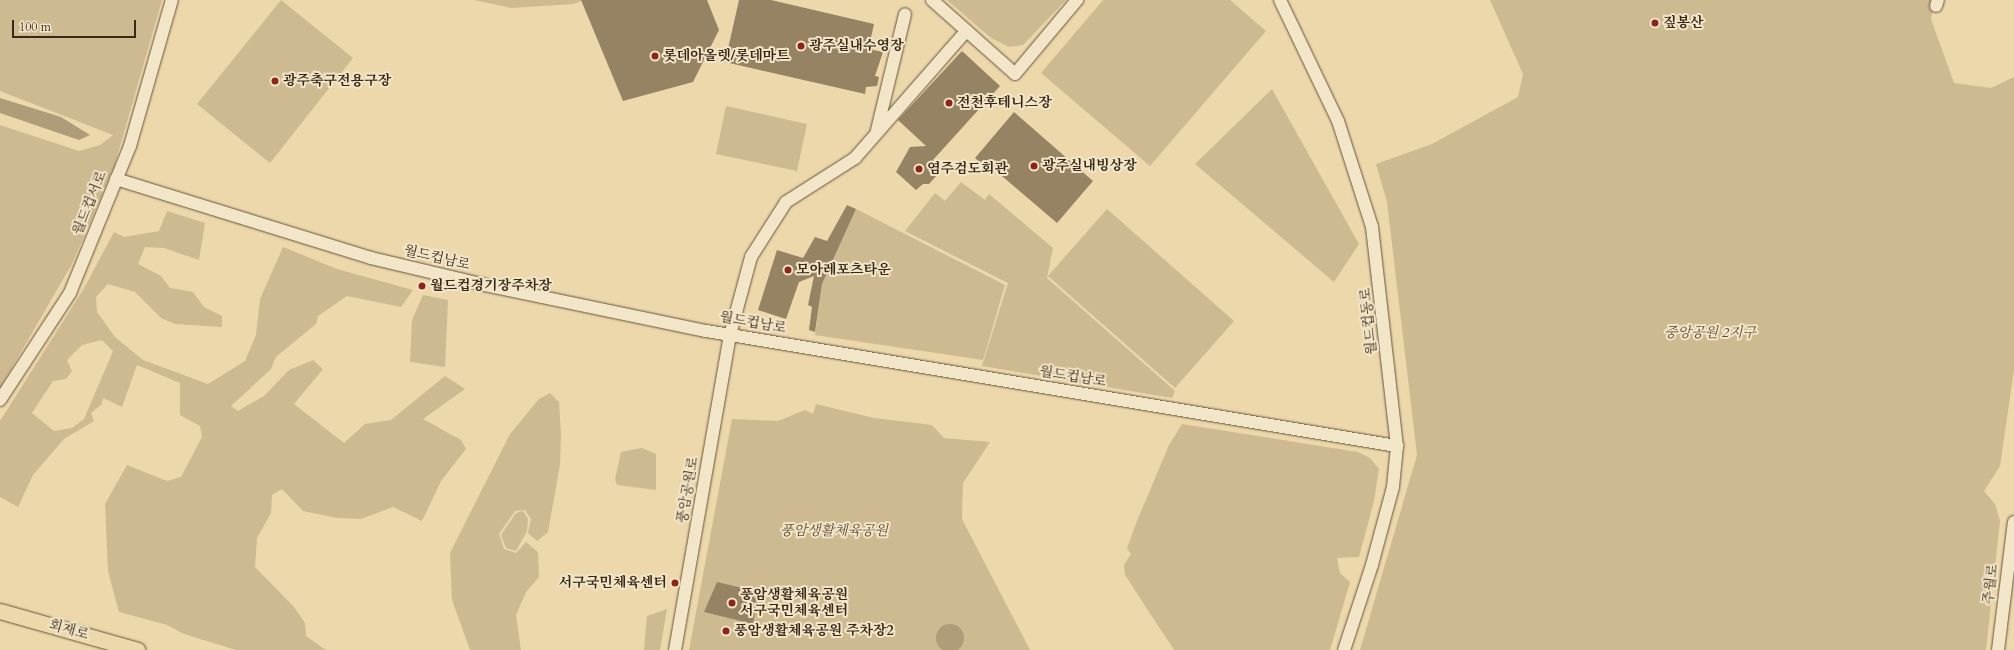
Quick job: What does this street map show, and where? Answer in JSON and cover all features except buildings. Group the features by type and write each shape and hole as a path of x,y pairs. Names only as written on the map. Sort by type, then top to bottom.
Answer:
{"main road":[{"name":"회재로","path":"0,611 138,650"}],"street":[{"name":"월드컵서로","path":"0,400 70,293 130,146 172,0"},
{"path":"932,0 1016,74 1077,0"},
{"name":"월드컵동로","path":"1280,0 1338,121 1372,227 1397,446 1393,487 1372,565 1344,650"},
{"path":"876,131 905,14"},
{"name":"풍암공원로","path":"675,650 730,335 751,257 786,202 855,158 876,131 966,31"},
{"name":"월드컵남로","path":"116,179 371,258 730,335 1397,446"},
{"name":"주월로","path":"1998,650 2014,522"}],"green space":[{"path":"0,0 162,0 114,167 72,264 0,388 0,125 79,151 100,145 113,135 0,91"},
{"name":"광주축구전용구장","path":"281,0 353,58 270,163 197,104"},
{"path":"474,0 583,0 574,4 511,8"},
{"path":"947,0 1066,0 1023,45 1009,47 991,38"},
{"path":"1103,0 1230,0 1266,31 1150,166 1041,73"},
{"name":"중앙공원 2지구","path":"1490,0 1935,0 1931,19 1954,83 1991,88 2014,77 2014,370 2000,466 1984,491 1995,504 2000,521 1986,650 1360,650 1417,455 1387,202 1376,164 1432,144 1518,97 1523,74"},
{"path":"1272,89 1359,244 1334,282 1195,164"},
{"path":"726,106 807,124 797,171 716,154"},
{"path":"961,182 985,200 989,194 1053,248 1047,278 1175,391 1172,398 982,366 1008,283 905,231 935,193 945,201"},
{"path":"856,209 1005,285 983,360 815,335 822,284"},
{"path":"1107,209 1234,321 1175,388 1048,276"},
{"path":"167,211 205,223 199,260 164,248 145,247 138,264 161,276 170,288 193,292 204,307 222,316 222,327 175,324 161,318 135,292 108,284 96,297 97,312 115,337 143,360 208,384 245,361 256,335 260,299 283,247 337,269 413,290 401,307 347,296 318,316 316,324 276,357 271,369 231,406 238,411 264,396 289,370 313,360 323,369 294,404 344,443 365,424 391,420 445,376 465,389 423,419 461,440 466,449 441,481 422,521 393,507 361,519 337,518 303,511 282,489 272,495 271,513 257,538 255,567 294,607 305,623 306,636 326,650 236,650 184,634 167,625 119,612 108,571 105,504 127,465 167,481 181,477 202,437 200,426 180,415 180,383 137,365 122,407 103,398 102,404 91,413 94,421 64,439 33,475 18,507 0,497 0,421 83,290 114,232 124,237 159,231","holes":["102,340 113,351 84,419 72,428 54,431 32,413 53,381 66,379 72,371 67,360 82,345"]},
{"path":"423,295 448,300 445,367 410,362 412,320"},
{"path":"550,393 559,402 561,434 560,465 548,532 537,541 528,533 531,519 525,510 515,511 499,534 504,549 516,553 526,542 538,552 539,577 526,592 516,615 521,650 470,650 452,600 450,553 510,434 539,399"},
{"name":"풍암생활체육공원","path":"816,404 874,418 932,425 944,438 990,442 963,483 962,519 1030,650 689,650 732,419 778,421 805,410 813,414"},
{"path":"1182,424 1358,452 1370,458 1379,469 1374,501 1359,557 1337,558 1340,573 1350,582 1330,650 1174,650 1125,575 1124,565 1131,554 1127,548 1137,521 1169,445"},
{"path":"642,448 656,454 656,490 617,485 615,479 621,452"},
{"path":"523,511 528,519 527,531 516,551 506,548 501,535 516,513"},
{"path":"667,609 660,650 644,650 647,616"}],"shaded area":[{"path":"0,98 61,117 90,135 79,140 0,113"},
{"path":"950,624 960,628 964,638 960,648 950,652 940,648 936,638 940,628"}],"place":[{"name":"짚봉산","path":"1655,23"},
{"name":"광주실내수영장","path":"801,46"},
{"name":"롯데아올렛/롯데마트","path":"655,56"},
{"name":"광주축구전용구장","path":"275,81"},
{"name":"전천후테니스장","path":"949,103"},
{"name":"광주실내빙상장","path":"1034,166"},
{"name":"염주검도회관","path":"919,169"},
{"name":"모아레포츠타운","path":"788,270"},
{"name":"월드컵경기장주차장","path":"422,286"},
{"name":"서구국민체육센터","path":"675,583"},
{"name":"풍암생활체육공원 서구국민체육센터","path":"732,603"},
{"name":"풍암생활체육공원 주차장2","path":"726,631"}]}
